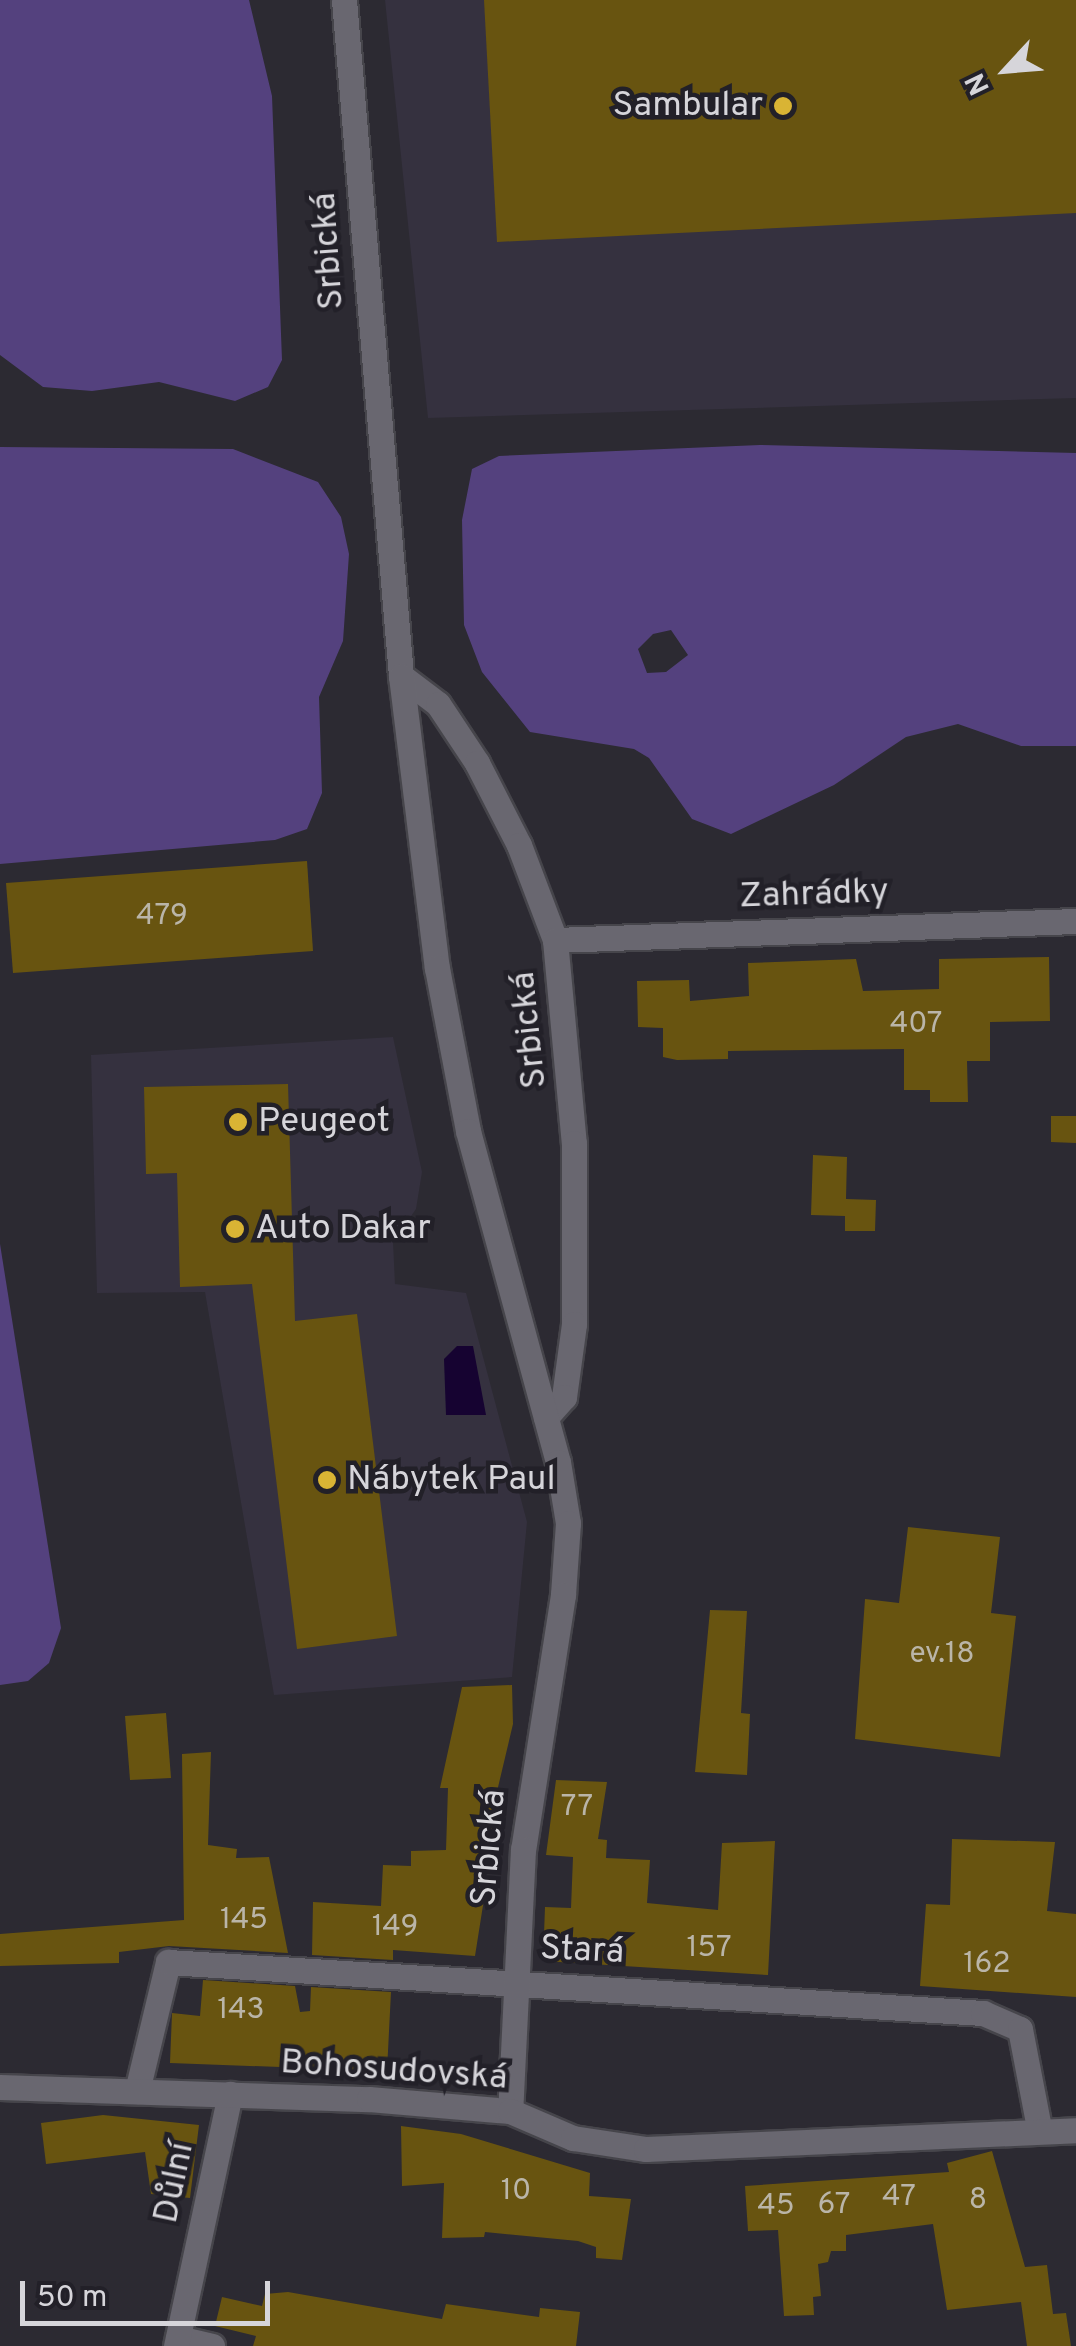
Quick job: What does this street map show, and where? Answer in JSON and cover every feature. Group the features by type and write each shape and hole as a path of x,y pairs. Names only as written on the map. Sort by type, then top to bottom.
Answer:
{"street":[{"name":"Srbická","path":"344,0 402,676 450,1047 565,1497 567,1558 532,1770 510,2110"},
{"name":"Srbická","path":"402,676 438,704 477,764 520,845 556,940 574,1143 574,1324 564,1397 546,1416"},
{"name":"Zahrádky","path":"556,940 1076,921"},
{"name":"Stará","path":"137,2091 168,1962 983,2013 1020,2029 1039,2128"},
{"name":"Bohosudovská","path":"0,2086 510,2110 572,2138 646,2149 749,2149 1039,2128 1076,2130"},
{"name":"Důlní","path":"176,2342 230,2094"},
{"path":"176,2342 212,2346"}],"shaded area":[{"path":"0,0 249,0 272,96 282,360 268,387 235,401 159,382 92,391 43,387 0,355"},
{"path":"385,0 1076,0 1076,398 428,418"},
{"path":"760,445 1076,453 1076,746 1021,746 958,724 906,737 834,785 731,834 692,819 649,758 634,749 530,732 482,672 464,625 462,520 472,469 499,456","holes":["671,630 688,655 666,672 647,673 638,649 653,634"]},
{"path":"0,447 233,449 318,482 341,517 349,554 343,641 319,697 322,793 307,829 275,840 0,864"},
{"path":"393,1037 422,1172 416,1209 393,1242 395,1284 466,1293 527,1522 512,1677 274,1695 205,1292 97,1293 91,1055"},
{"path":"0,1244 61,1628 49,1663 28,1681 0,1685"},
{"path":"457,1346 473,1346 486,1415 446,1415 444,1359"}],"building":[{"name":"Sambular","path":"484,0 1076,0 1076,213 497,242"},
{"path":"307,861 313,951 13,973 6,883"},
{"path":"1049,957 1050,1021 990,1022 990,1061 967,1061 968,1102 930,1102 930,1090 904,1090 904,1049 728,1051 728,1059 677,1060 663,1057 663,1028 638,1027 637,981 689,980 690,1001 749,996 748,963 856,959 863,991 939,989 939,959"},
{"path":"288,1084 295,1321 357,1314 397,1636 297,1649 252,1284 180,1287 177,1173 146,1174 144,1087"},
{"path":"1051,1116 1076,1116 1076,1143 1051,1142"},
{"path":"813,1155 847,1157 846,1199 876,1200 875,1231 845,1231 845,1216 811,1215"},
{"path":"908,1527 1000,1537 991,1613 1016,1616 1000,1757 855,1739 865,1599 899,1603"},
{"path":"710,1610 747,1611 741,1713 750,1714 747,1775 695,1772"},
{"path":"512,1685 513,1724 495,1800 496,1850 481,1850 479,1898 484,1899 475,1956 393,1950 393,1960 312,1955 313,1902 381,1906 383,1865 411,1866 411,1851 446,1850 448,1788 440,1788 462,1687"},
{"path":"166,1713 171,1778 130,1780 125,1716"},
{"path":"211,1752 208,1845 237,1849 236,1858 269,1857 288,1953 169,1946 119,1952 119,1963 0,1966 0,1934 184,1920 182,1754"},
{"path":"556,1780 607,1782 598,1839 607,1840 606,1858 650,1860 647,1903 718,1910 722,1843 775,1841 768,1975 543,1961 545,1907 571,1908 573,1857 546,1855"},
{"path":"952,1839 1055,1842 1047,1911 1076,1914 1076,1997 920,1986 926,1904 950,1905"},
{"path":"203,1980 295,1986 300,2012 310,2011 311,1987 391,1992 387,2071 170,2063 172,2013 200,2016"},
{"path":"103,2115 199,2125 190,2198 151,2194 145,2152 46,2164 41,2123"},
{"path":"401,2126 461,2134 590,2173 589,2196 631,2199 622,2260 596,2258 596,2247 578,2241 485,2232 484,2237 442,2238 444,2183 402,2186"},
{"path":"992,2151 1025,2267 1047,2265 1053,2314 1066,2313 1071,2346 1027,2346 1021,2302 947,2310 933,2224 846,2235 846,2251 831,2251 828,2262 818,2264 821,2296 813,2297 814,2315 784,2316 778,2230 748,2231 745,2186 949,2172 947,2163"},
{"path":"288,2292 442,2319 446,2304 539,2317 540,2308 580,2312 576,2346 253,2346 256,2336 215,2326 222,2297 262,2306 265,2294"}],"place":[{"name":"Sambular","path":"783,106"},
{"name":"Peugeot","path":"238,1122"},
{"name":"Auto Dakar","path":"235,1229"},
{"name":"Nábytek Paul","path":"327,1480"}]}
